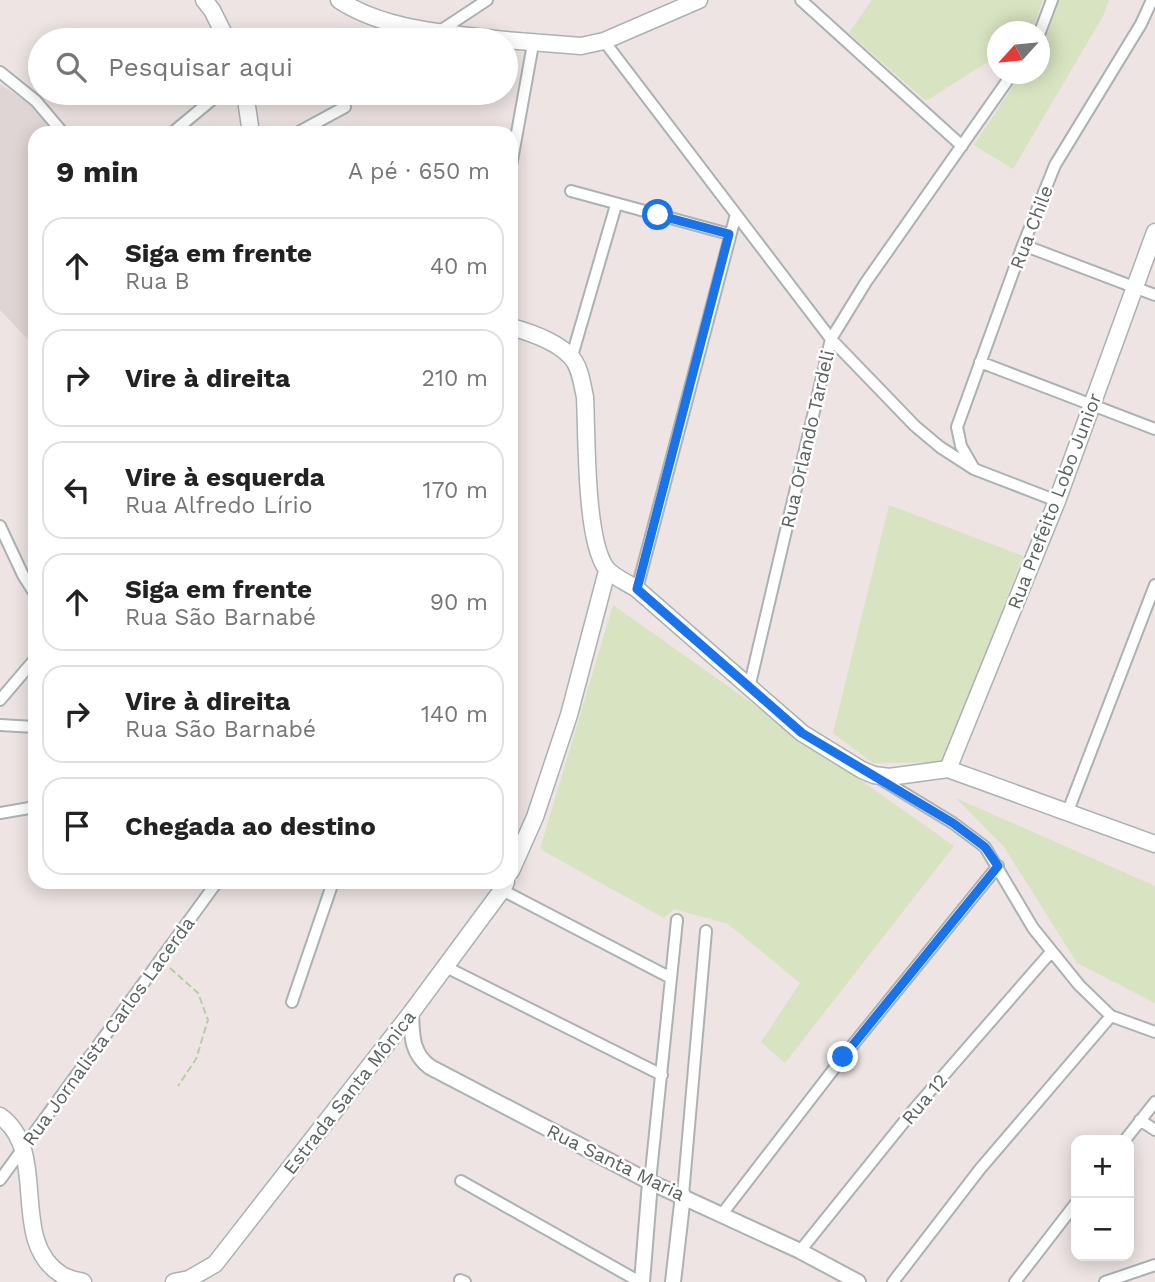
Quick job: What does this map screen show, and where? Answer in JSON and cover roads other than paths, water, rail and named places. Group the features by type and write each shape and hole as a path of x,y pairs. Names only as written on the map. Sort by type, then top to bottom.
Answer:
{"main road":[{"path":"204,0 221,28"},
{"path":"339,0 378,19 421,28"},
{"path":"518,42 581,46 604,41 699,0"},
{"path":"247,105 250,126"},
{"name":"Rua Prefeito Lobo Junior","path":"948,769 1057,501 1155,232"},
{"path":"518,330 557,346 572,356 582,379 593,530 601,560 607,570 637,589 802,733 844,760 874,775 889,777 948,769 1155,844"},
{"path":"518,855 535,817 569,715 607,570"},
{"name":"Estrada Santa Mônica","path":"174,1282 189,1279 215,1264 411,1013 502,889"},
{"path":"0,1116 15,1130 23,1147 34,1232 41,1251 63,1276 83,1282"}],"street":[{"path":"446,28 487,0"},
{"path":"801,0 962,146"},
{"path":"1044,21 1052,0"},
{"name":"Rua Chile","path":"974,469 961,446 957,427 1023,245 1055,165 1152,0"},
{"path":"604,41 831,339 915,426 940,447 974,469 1057,501"},
{"path":"518,127 533,44"},
{"path":"0,72 28,95"},
{"name":"Rua Orlando Tardeli","path":"749,688 831,339 866,282 1005,84"},
{"path":"39,105 57,126"},
{"path":"180,126 206,105"},
{"path":"311,126 345,107"},
{"path":"572,191 729,234"},
{"path":"572,356 616,205"},
{"path":"637,589 736,215"},
{"path":"1023,245 1155,295"},
{"path":"980,362 1155,429"},
{"path":"0,526 28,583"},
{"path":"1068,811 1155,585"},
{"path":"0,700 28,667"},
{"path":"0,725 28,727"},
{"path":"874,775 972,836 985,847 1019,907 1079,985 1111,1016 1155,1032"},
{"path":"0,813 28,808"},
{"path":"722,1214 843,1057 998,866"},
{"name":"Rua Jornalista Carlos Lacerda","path":"0,1180 212,889"},
{"path":"292,1002 331,889"},
{"path":"509,889 671,978"},
{"path":"461,1181 641,1282 677,920"},
{"path":"673,1282 706,931"},
{"name":"Rua 12","path":"800,1251 916,1107 1051,951"},
{"path":"446,967 662,1075"},
{"name":"Rua Santa Maria","path":"411,1013 415,1052 430,1067 650,1182 800,1251 858,1282"},
{"path":"893,1282 980,1169 1111,1016"},
{"path":"1129,1135 1155,1102"},
{"path":"1140,1121 1155,1130"},
{"path":"1015,1282 1071,1209"},
{"path":"1105,1282 1155,1265"}]}
